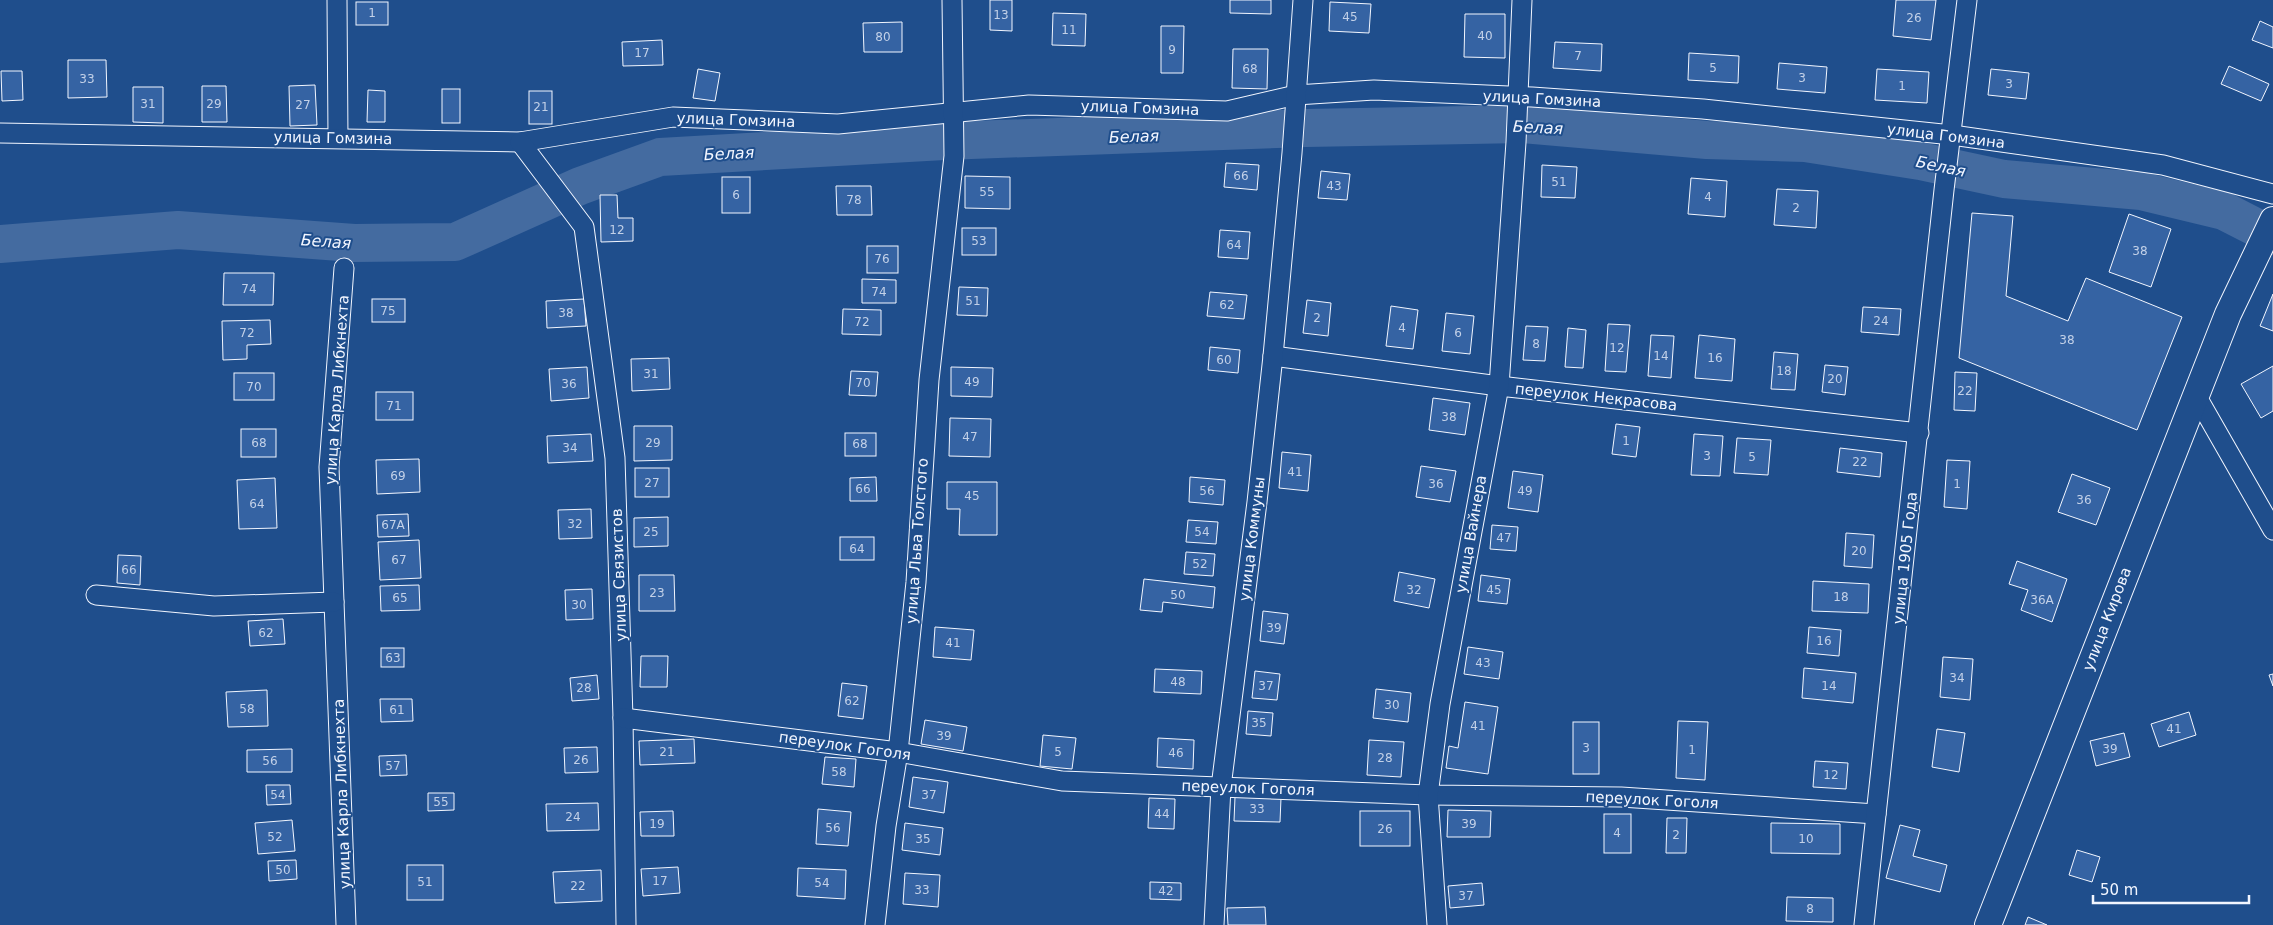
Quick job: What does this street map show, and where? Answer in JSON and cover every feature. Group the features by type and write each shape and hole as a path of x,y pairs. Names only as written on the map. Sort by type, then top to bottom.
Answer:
{"main road":[{"name":"улица Кирова","path":"1988,925 2228,314 2273,220"}],"street":[{"path":"337,0 338,138"},
{"path":"952,0 954,111"},
{"path":"1296,95 1303,0"},
{"path":"1518,97 1522,0"},
{"path":"1952,135 1967,0"},
{"name":"улица Гомзина","path":"0,133 520,142 673,117 838,124 1029,105 1227,111 1296,95 1374,90 1518,97 1703,110 1952,135 2163,165 2273,194"},
{"name":"улица Коммуны","path":"1214,925 1221,786 1257,502 1273,356 1296,95"},
{"name":"улица Вайнера","path":"1436,925 1428,795 1440,704 1499,386 1518,97"},
{"name":"улица Льва Толстого","path":"875,925 886,826 898,752 916,582 929,380 954,156 954,111"},
{"name":"улица 1905 Года","path":"1864,925 1944,190 1952,135"},
{"name":"улица Связистов","path":"520,142 584,227 616,458 626,925"},
{"name":"улица Карла Либкнехта","path":"344,268 330,467 346,925"},
{"name":"переулок Некрасова","path":"1273,356 1499,386 1919,433"},
{"path":"2197,397 2273,530"},
{"path":"96,595 214,606 334,602"},
{"name":"переулок Гоголя","path":"623,718 898,752 1062,781 1428,795 1620,797 1876,814"}],"building":[{"path":"990,0 1012,0 1012,31 990,30"},
{"path":"1230,0 1271,0 1271,14 1230,13"},
{"path":"1896,0 1936,0 1931,40 1893,36"},
{"path":"356,2 388,2 388,25 356,25"},
{"path":"1330,2 1371,4 1369,33 1329,31"},
{"path":"1053,13 1086,14 1085,46 1052,45"},
{"path":"1465,14 1505,14 1505,58 1464,57"},
{"path":"2260,21 2273,27 2273,48 2252,40"},
{"path":"902,22 902,52 864,52 863,23"},
{"path":"1161,26 1184,26 1183,73 1161,73"},
{"path":"662,40 663,65 623,66 622,42"},
{"path":"1555,42 1602,44 1601,71 1553,68"},
{"path":"1233,49 1268,49 1267,89 1232,88"},
{"path":"1689,53 1739,56 1738,83 1688,80"},
{"path":"68,60 106,60 107,97 68,98"},
{"path":"1779,63 1827,67 1825,93 1777,89"},
{"path":"2229,66 2269,84 2261,101 2221,84"},
{"path":"698,69 720,73 715,101 693,98"},
{"path":"1877,69 1929,72 1927,103 1875,100"},
{"path":"1991,69 2029,73 2026,99 1988,95"},
{"path":"1,71 22,71 23,100 2,101"},
{"path":"315,85 317,125 290,126 289,86"},
{"path":"202,86 226,86 227,122 202,122"},
{"path":"133,87 163,87 163,123 133,122"},
{"path":"442,89 460,89 460,123 442,123"},
{"path":"368,90 385,91 385,122 367,122"},
{"path":"529,91 552,91 552,124 529,124"},
{"path":"1226,163 1259,165 1257,190 1224,187"},
{"path":"1542,165 1577,167 1575,198 1541,197"},
{"path":"1321,171 1350,174 1347,200 1318,198"},
{"path":"965,176 1010,177 1010,209 965,208"},
{"path":"722,177 750,177 750,213 722,213"},
{"path":"1691,178 1727,181 1725,217 1688,214"},
{"path":"836,186 871,186 872,215 837,215"},
{"path":"1777,189 1818,191 1816,228 1774,225"},
{"path":"600,195 617,195 618,218 633,218 633,241 601,242"},
{"path":"1972,213 2013,216 2006,296 2068,321 2086,278 2182,317 2137,430 1959,358"},
{"path":"2129,214 2171,229 2151,287 2109,272"},
{"path":"962,228 996,228 996,255 962,255"},
{"path":"1220,230 1250,232 1248,259 1218,257"},
{"path":"867,246 898,246 898,273 867,273"},
{"path":"224,273 274,273 273,305 223,305"},
{"path":"862,279 896,280 896,303 862,303"},
{"path":"959,287 988,288 987,316 957,315"},
{"path":"1210,292 1247,295 1244,319 1207,316"},
{"path":"2273,294 2273,331 2260,326"},
{"path":"372,299 405,299 405,322 372,322"},
{"path":"584,299 586,326 547,328 546,301"},
{"path":"1307,300 1331,303 1328,336 1303,333"},
{"path":"1391,306 1418,310 1413,349 1386,346"},
{"path":"1863,307 1901,309 1899,335 1861,332"},
{"path":"843,309 881,310 881,335 842,334"},
{"path":"1446,313 1474,316 1470,354 1442,351"},
{"path":"270,320 271,344 247,345 247,359 223,360 222,321"},
{"path":"1608,324 1630,325 1626,372 1605,371"},
{"path":"1526,326 1548,327 1545,361 1523,360"},
{"path":"1568,328 1586,330 1583,368 1565,367"},
{"path":"1651,335 1674,336 1671,378 1648,376"},
{"path":"1699,335 1735,339 1732,381 1695,378"},
{"path":"1210,347 1240,350 1238,373 1208,370"},
{"path":"1774,352 1798,354 1795,390 1771,389"},
{"path":"669,358 670,389 632,391 631,359"},
{"path":"1825,365 1848,367 1845,395 1822,392"},
{"path":"2273,366 2273,411 2261,418 2241,384"},
{"path":"587,367 589,398 551,401 549,369"},
{"path":"951,367 993,368 992,397 951,396"},
{"path":"851,371 878,372 876,396 849,395"},
{"path":"1955,372 1977,373 1975,411 1954,410"},
{"path":"234,373 274,373 274,400 234,400"},
{"path":"376,392 413,392 413,420 376,420"},
{"path":"1433,398 1470,403 1465,435 1429,430"},
{"path":"950,418 991,419 990,457 949,456"},
{"path":"1616,424 1640,427 1636,457 1612,454"},
{"path":"634,426 672,426 672,460 634,461"},
{"path":"241,429 276,429 276,457 241,457"},
{"path":"845,433 876,433 876,456 845,456"},
{"path":"591,434 593,461 548,463 547,436"},
{"path":"1694,434 1723,436 1720,476 1691,475"},
{"path":"1737,438 1771,440 1768,475 1734,473"},
{"path":"1840,448 1882,453 1880,477 1837,472"},
{"path":"1282,452 1311,455 1308,491 1279,488"},
{"path":"419,459 420,492 377,494 376,460"},
{"path":"1947,460 1970,461 1967,509 1944,507"},
{"path":"1421,466 1456,471 1450,502 1416,497"},
{"path":"635,468 669,468 669,497 635,497"},
{"path":"1513,471 1543,475 1538,512 1508,508"},
{"path":"2072,474 2110,488 2096,525 2058,512"},
{"path":"876,477 877,501 850,501 850,478"},
{"path":"1190,477 1225,480 1223,505 1189,502"},
{"path":"275,478 277,528 239,529 237,480"},
{"path":"947,482 997,482 997,535 959,535 960,509 947,509"},
{"path":"591,509 592,538 559,539 558,510"},
{"path":"408,514 409,536 378,537 377,515"},
{"path":"668,517 668,546 634,547 634,518"},
{"path":"1188,520 1218,522 1216,544 1186,542"},
{"path":"1492,525 1518,527 1516,551 1490,549"},
{"path":"1846,533 1874,535 1872,568 1844,566"},
{"path":"840,537 874,537 874,560 840,560"},
{"path":"419,540 421,578 380,580 378,542"},
{"path":"1186,552 1215,554 1213,576 1184,574"},
{"path":"118,555 141,556 140,585 117,583"},
{"path":"2017,561 2067,579 2052,622 2021,610 2028,590 2009,584"},
{"path":"1399,572 1435,579 1429,608 1394,601"},
{"path":"639,575 674,575 675,611 639,611"},
{"path":"1481,575 1510,579 1507,604 1478,601"},
{"path":"1144,579 1215,587 1213,608 1163,602 1162,612 1140,610"},
{"path":"1813,581 1869,584 1868,613 1812,611"},
{"path":"419,585 420,610 381,611 380,586"},
{"path":"592,589 593,619 566,620 565,590"},
{"path":"1263,611 1288,614 1284,644 1260,641"},
{"path":"283,619 285,644 250,646 248,621"},
{"path":"935,627 974,630 971,660 933,657"},
{"path":"1809,627 1841,630 1839,656 1807,653"},
{"path":"1468,647 1503,652 1499,679 1464,674"},
{"path":"381,648 404,648 404,667 381,667"},
{"path":"641,656 668,656 667,687 640,687"},
{"path":"1943,657 1973,659 1970,700 1940,697"},
{"path":"1804,668 1856,673 1853,703 1802,698"},
{"path":"1155,669 1202,671 1201,694 1154,692"},
{"path":"1255,671 1280,674 1277,700 1252,698"},
{"path":"2273,674 2273,686 2269,675"},
{"path":"597,675 599,699 572,701 570,678"},
{"path":"842,683 867,686 863,719 838,716"},
{"path":"1376,689 1411,693 1408,722 1373,718"},
{"path":"267,690 268,726 228,727 226,692"},
{"path":"380,699 412,699 413,721 381,722"},
{"path":"1465,702 1498,707 1488,774 1446,768 1449,746 1458,748"},
{"path":"1248,711 1273,713 1271,736 1246,734"},
{"path":"2189,712 2196,735 2159,747 2151,724"},
{"path":"925,720 967,727 963,751 921,744"},
{"path":"1678,721 1708,722 1705,780 1676,778"},
{"path":"1573,722 1599,722 1599,774 1573,774"},
{"path":"1937,729 1965,733 1959,772 1932,767"},
{"path":"2124,733 2130,757 2096,766 2090,741"},
{"path":"1043,735 1076,738 1072,769 1040,766"},
{"path":"1158,738 1194,740 1193,769 1157,767"},
{"path":"694,739 695,763 640,765 639,741"},
{"path":"1369,740 1404,742 1401,777 1367,775"},
{"path":"597,747 598,772 565,773 564,748"},
{"path":"292,749 292,772 247,772 247,750"},
{"path":"406,755 407,775 380,776 379,756"},
{"path":"825,757 856,759 854,787 822,784"},
{"path":"1815,761 1848,763 1846,789 1813,787"},
{"path":"913,777 948,782 944,813 909,807"},
{"path":"266,785 290,785 291,804 267,805"},
{"path":"428,793 454,793 454,810 428,811"},
{"path":"1235,797 1281,798 1280,822 1234,821"},
{"path":"1149,798 1175,799 1174,829 1148,828"},
{"path":"598,803 599,830 547,831 546,804"},
{"path":"818,809 851,812 848,846 816,844"},
{"path":"1448,810 1491,811 1490,837 1447,837"},
{"path":"673,811 674,836 641,836 640,812"},
{"path":"1360,811 1410,811 1410,846 1360,846"},
{"path":"1604,814 1631,814 1631,853 1604,853"},
{"path":"1667,818 1687,818 1686,853 1666,853"},
{"path":"292,820 295,851 258,854 255,823"},
{"path":"905,823 943,828 940,855 902,850"},
{"path":"1771,823 1840,824 1840,854 1771,853"},
{"path":"1900,825 1920,830 1913,856 1947,865 1940,892 1886,878"},
{"path":"2077,850 2100,857 2092,882 2069,875"},
{"path":"296,860 297,879 269,881 268,861"},
{"path":"407,865 443,865 443,900 407,900"},
{"path":"678,867 680,893 643,896 641,869"},
{"path":"798,868 846,870 845,899 797,896"},
{"path":"601,870 602,901 555,903 553,872"},
{"path":"905,873 940,875 938,907 903,904"},
{"path":"1150,882 1181,883 1181,900 1150,899"},
{"path":"1482,883 1484,905 1450,908 1448,886"},
{"path":"1787,897 1833,898 1833,922 1786,921"},
{"path":"1265,907 1266,925 1228,925 1227,908"},
{"path":"2028,917 2047,925 2025,925"}],"waterway":[{"name":"Белая","path":"0,244 178,230 354,243 455,242 580,186 660,157 944,141 1306,128 1523,124 1707,140 1805,143 1920,161 2004,179 2141,191 2224,211 2273,236"}]}
